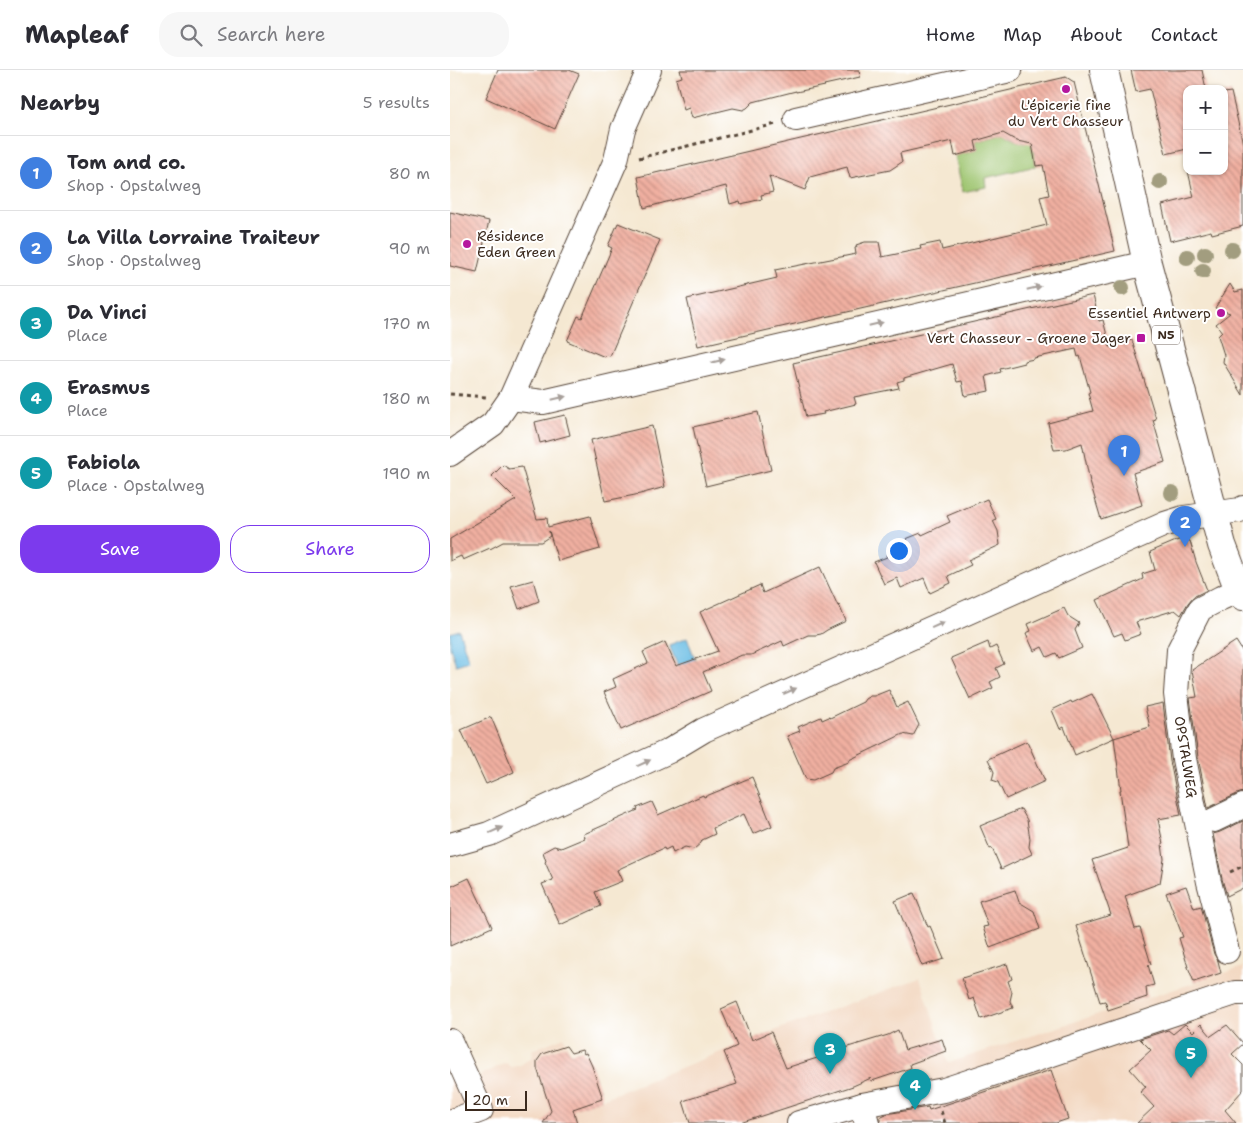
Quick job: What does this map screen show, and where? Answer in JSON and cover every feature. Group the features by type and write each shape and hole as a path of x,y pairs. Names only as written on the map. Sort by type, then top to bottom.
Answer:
{"main road":[{"name":"N5","path":"1104,70 1147,263 1222,545 1241,593"}],"street":[{"path":"450,454 493,424 511,398 616,160 623,129 649,70"},
{"path":"796,119 1010,70"},
{"path":"511,398 543,402 1147,263"},
{"path":"450,845 489,834 669,751 704,730 1165,524 1184,518 1243,508"},
{"name":"OPSTALWEG","path":"1227,951 1209,882 1184,759 1176,694 1179,650 1200,609 1221,598 1241,593"},
{"path":"1214,820 1243,806"},
{"path":"799,1123 865,1114 944,1090 1235,993 1243,993"},
{"path":"450,1041 484,1116 450,1122"}],"path":[{"path":"616,160 633,159 796,119"},
{"path":"450,394 511,398"}],"shaded area":[{"path":"1243,967 1243,1123 450,1123 450,1027 474,1078 506,1063 511,1067 519,1066 531,1058 532,1050 564,1037 571,1053 602,1099 771,1032 920,978 948,1063"}],"green space":[{"path":"1003,133 1017,141 1031,142 1036,166 985,178 986,187 963,192 955,156 977,150 975,141"}],"water":[{"path":"459,630 469,661 456,665 450,647 450,633"},
{"path":"687,638 699,669 682,676 669,645"}],"building":[{"path":"498,70 569,70 579,74 555,129 486,98"},
{"path":"680,70 859,70 860,77 753,102 743,110 733,108 692,118 689,108 684,110 676,79 682,77"},
{"path":"1131,70 1202,70 1205,85 1183,85 1183,150 1166,154 1150,89 1136,92"},
{"path":"1066,77 1074,82 1115,251 698,346 687,299 777,278 775,270 856,254 856,245 865,242 879,242 882,257 921,249 920,246 940,242 942,250 1047,225 1040,197 1049,195 1043,165 1036,166 1032,144 1017,141 1003,133 975,141 977,150 955,156 952,141 900,153 902,162 890,170 850,178 847,167 810,177 805,190 769,176 773,192 761,195 762,199 741,204 740,201 730,204 726,186 644,208 638,177"},
{"path":"1228,92 1231,92 1243,144 1243,226 1212,234 1211,231 1170,241 1162,205 1194,197 1189,175 1228,175"},
{"name":"Résidence Eden Green","path":"450,212 489,221 477,272 450,266"},
{"path":"618,223 660,240 610,356 606,355 605,357 567,341 578,316 582,318 612,248 608,246"},
{"path":"1230,284 1235,292 1243,290 1243,395 1223,362 1224,355 1218,336 1222,332 1216,324 1230,313 1215,308"},
{"path":"1093,295 1099,321 1103,320 1110,347 1132,340 1156,419 1153,420 1165,462 1133,473 1142,505 1101,519 1090,482 1082,443 1066,449 1054,450 1048,423 1093,411 1088,393 1090,392 1080,356 1078,357 1076,349 1034,358 1024,361 1024,363 1000,369 1001,372 986,376 989,391 965,396 962,381 957,382 952,364 904,378 904,380 897,382 899,388 854,397 856,404 823,412 824,414 806,417 793,363"},
{"path":"758,412 771,470 706,486 693,427"},
{"path":"565,415 570,435 540,443 535,422"},
{"path":"652,426 665,487 605,501 591,440"},
{"path":"503,465 509,469 522,467 537,519 547,518 548,527 590,516 600,549 558,561 549,531 550,536 541,542 503,542 463,560 461,556 450,561 450,539 516,500 492,476"},
{"path":"987,499 996,519 993,521 998,531 1000,545 968,560 971,565 948,576 951,583 930,593 924,578 901,588 897,578 884,584 874,562 909,544 906,539 921,533 922,535 950,522 947,516"},
{"path":"1183,538 1190,541 1207,590 1193,597 1181,615 1175,610 1136,622 1141,634 1125,640 1122,633 1114,636 1097,600 1143,579 1142,574 1155,570 1150,552"},
{"path":"820,567 846,621 821,634 808,635 784,646 782,641 751,655 742,655 703,672 711,691 621,730 604,692 616,687 613,679 648,663 643,652 665,642 676,666 718,651 700,612 760,585 763,593"},
{"path":"533,580 539,601 519,609 511,586"},
{"path":"1064,608 1068,616 1079,623 1075,630 1082,648 1059,658 1056,653 1047,657 1042,647 1034,651 1026,633 1031,631 1028,624"},
{"path":"1236,641 1243,652 1243,792 1208,808 1198,757 1190,698 1197,697 1192,670"},
{"path":"988,642 990,649 996,646 1004,664 996,668 1000,677 990,682 993,688 970,699 951,658"},
{"path":"889,690 897,707 908,702 919,725 913,736 903,734 849,760 849,762 833,768 831,772 813,780 806,779 787,736 800,731 798,727 821,717 822,720 830,718 863,702 870,696"},
{"path":"1092,694 1114,738 1075,755 1064,727 1060,729 1052,710"},
{"path":"1163,703 1170,761 1181,815 1158,819 1164,859 1160,883 1125,896 1135,929 1140,928 1151,964 1148,965 1154,985 1146,987 1147,997 1108,1010 1105,1001 1100,1002 1076,926 1111,915 1092,860 1128,848 1114,738 1150,727 1145,707"},
{"path":"491,717 514,772 486,784 461,730"},
{"path":"1027,741 1045,781 1006,799 998,782 992,780 994,772 988,759"},
{"path":"752,777 772,826 753,834 744,814 713,828 715,834 702,840 694,849 685,847 673,853 671,847 665,850 664,848 623,867 617,870 622,881 595,892 601,906 560,925 542,884 553,880 543,852 554,846 561,848 585,838 584,834 652,802 658,815 703,795 704,797"},
{"path":"1021,809 1027,820 1030,839 1029,847 1032,854 1001,869 980,826"},
{"path":"1243,821 1243,888 1227,896 1213,834"},
{"path":"469,878 492,927 450,946 450,887"},
{"path":"1186,886 1194,908 1201,906 1221,973 1194,982 1179,938 1183,937 1166,893"},
{"path":"1015,890 1019,902 1034,911 1040,929 990,948 983,927 988,926 979,901"},
{"path":"914,893 944,959 922,966 895,901"},
{"path":"1007,964 1012,979 1008,981 1012,992 1010,1001 1013,1008 981,1019 974,998 969,1000 962,978"},
{"path":"737,1002 752,1040 771,1032 786,1068 888,1035 898,1030 905,1050 942,1039 946,1051 910,1064 911,1068 872,1081 871,1078 853,1086 740,1123 690,1123 683,1101 737,1084 724,1052 737,1046 721,1009"},
{"path":"1185,1024 1193,1032 1201,1024 1211,1036 1227,1025 1243,1043 1232,1054 1243,1065 1243,1090 1225,1110 1236,1123 1137,1123 1154,1107 1140,1092 1146,1087 1130,1069 1151,1050 1140,1039 1168,1030 1173,1034"},
{"path":"566,1046 571,1053 582,1050 584,1054 586,1053 602,1099 573,1109 577,1123 543,1123 551,1111 537,1068 537,1061 542,1054"},
{"path":"1051,1070 1068,1119 1056,1123 880,1123 880,1117 886,1114 928,1107 929,1110"}],"place":[{"name":"L'épicerie fine du Vert Chasseur","path":"1066,89"},
{"name":"Résidence Eden Green","path":"467,244"},
{"name":"Essentiel Antwerp","path":"1221,313"},
{"name":"Vert Chasseur - Groene Jager","path":"1141,338"},
{"name":"Tom and co.","path":"1124,476"},
{"name":"La Villa Lorraine Traiteur","path":"1185,547"},
{"name":"Da Vinci","path":"830,1074"},
{"name":"Fabiola","path":"1191,1078"},
{"name":"Erasmus","path":"915,1110"}]}
